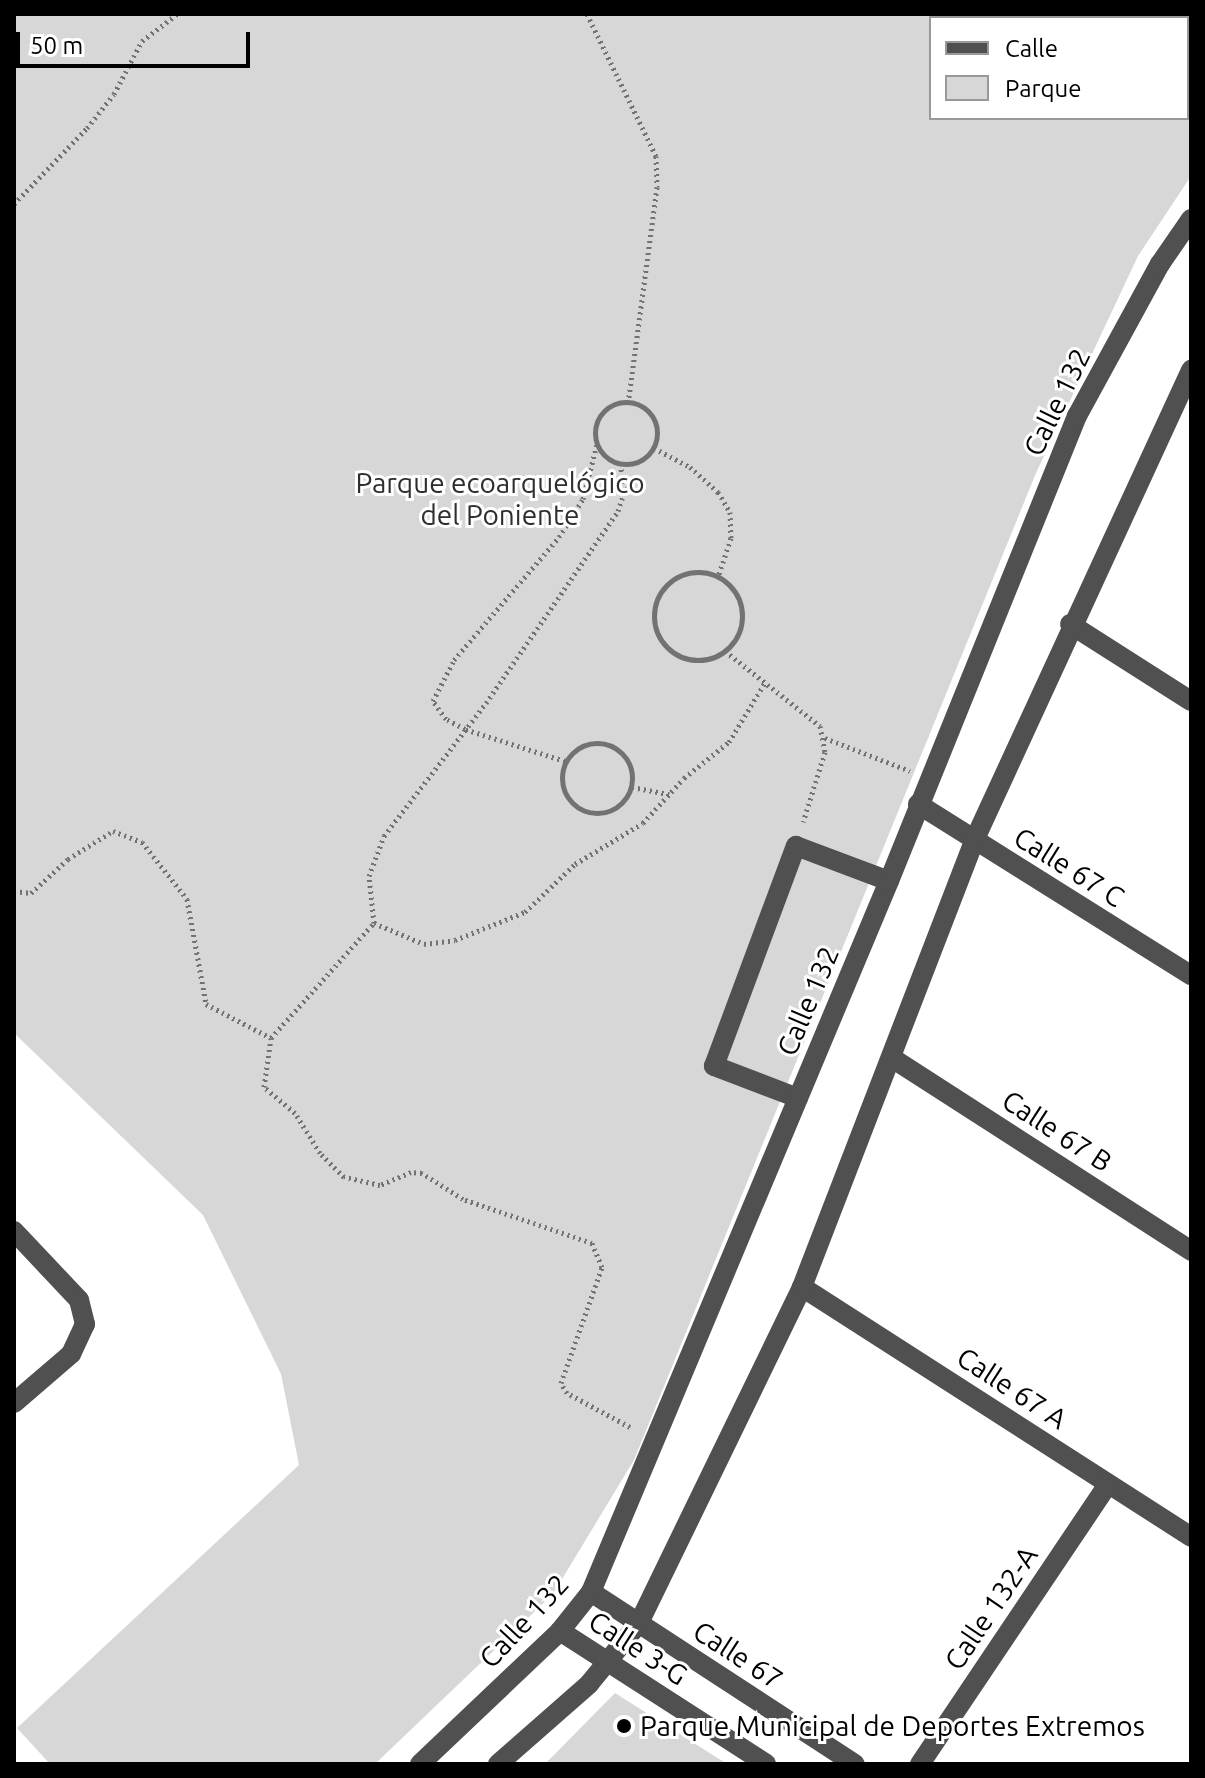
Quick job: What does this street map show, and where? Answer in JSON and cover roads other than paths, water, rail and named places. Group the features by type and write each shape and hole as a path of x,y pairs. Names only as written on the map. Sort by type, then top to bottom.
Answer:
{"street":[{"name":"Calle 132","path":"420,1764 560,1631 591,1592 889,881 1077,416 1160,264 1191,219"},
{"path":"498,1764 589,1684 639,1623 802,1287 974,841 1070,624 1191,370"},
{"path":"1070,624 1191,701"},
{"name":"Calle 67 C","path":"918,804 1191,975"},
{"path":"798,1098 714,1066 796,846 889,881"},
{"name":"Calle 67 B","path":"892,1058 1191,1251"},
{"path":"14,1231 79,1300 85,1324 71,1354 14,1403"},
{"name":"Calle 67 A","path":"802,1287 1191,1537"},
{"name":"Calle 132-A","path":"920,1764 1108,1484"},
{"name":"Calle 67","path":"591,1592 855,1764"},
{"name":"Calle 3-G","path":"560,1631 766,1764"}],"place":[{"name":"Parque Municipal de Deportes Extremos","path":"624,1726"}],"park label":[{"name":"Parque ecoarquelógico del Poniente","path":"500,499"}]}
